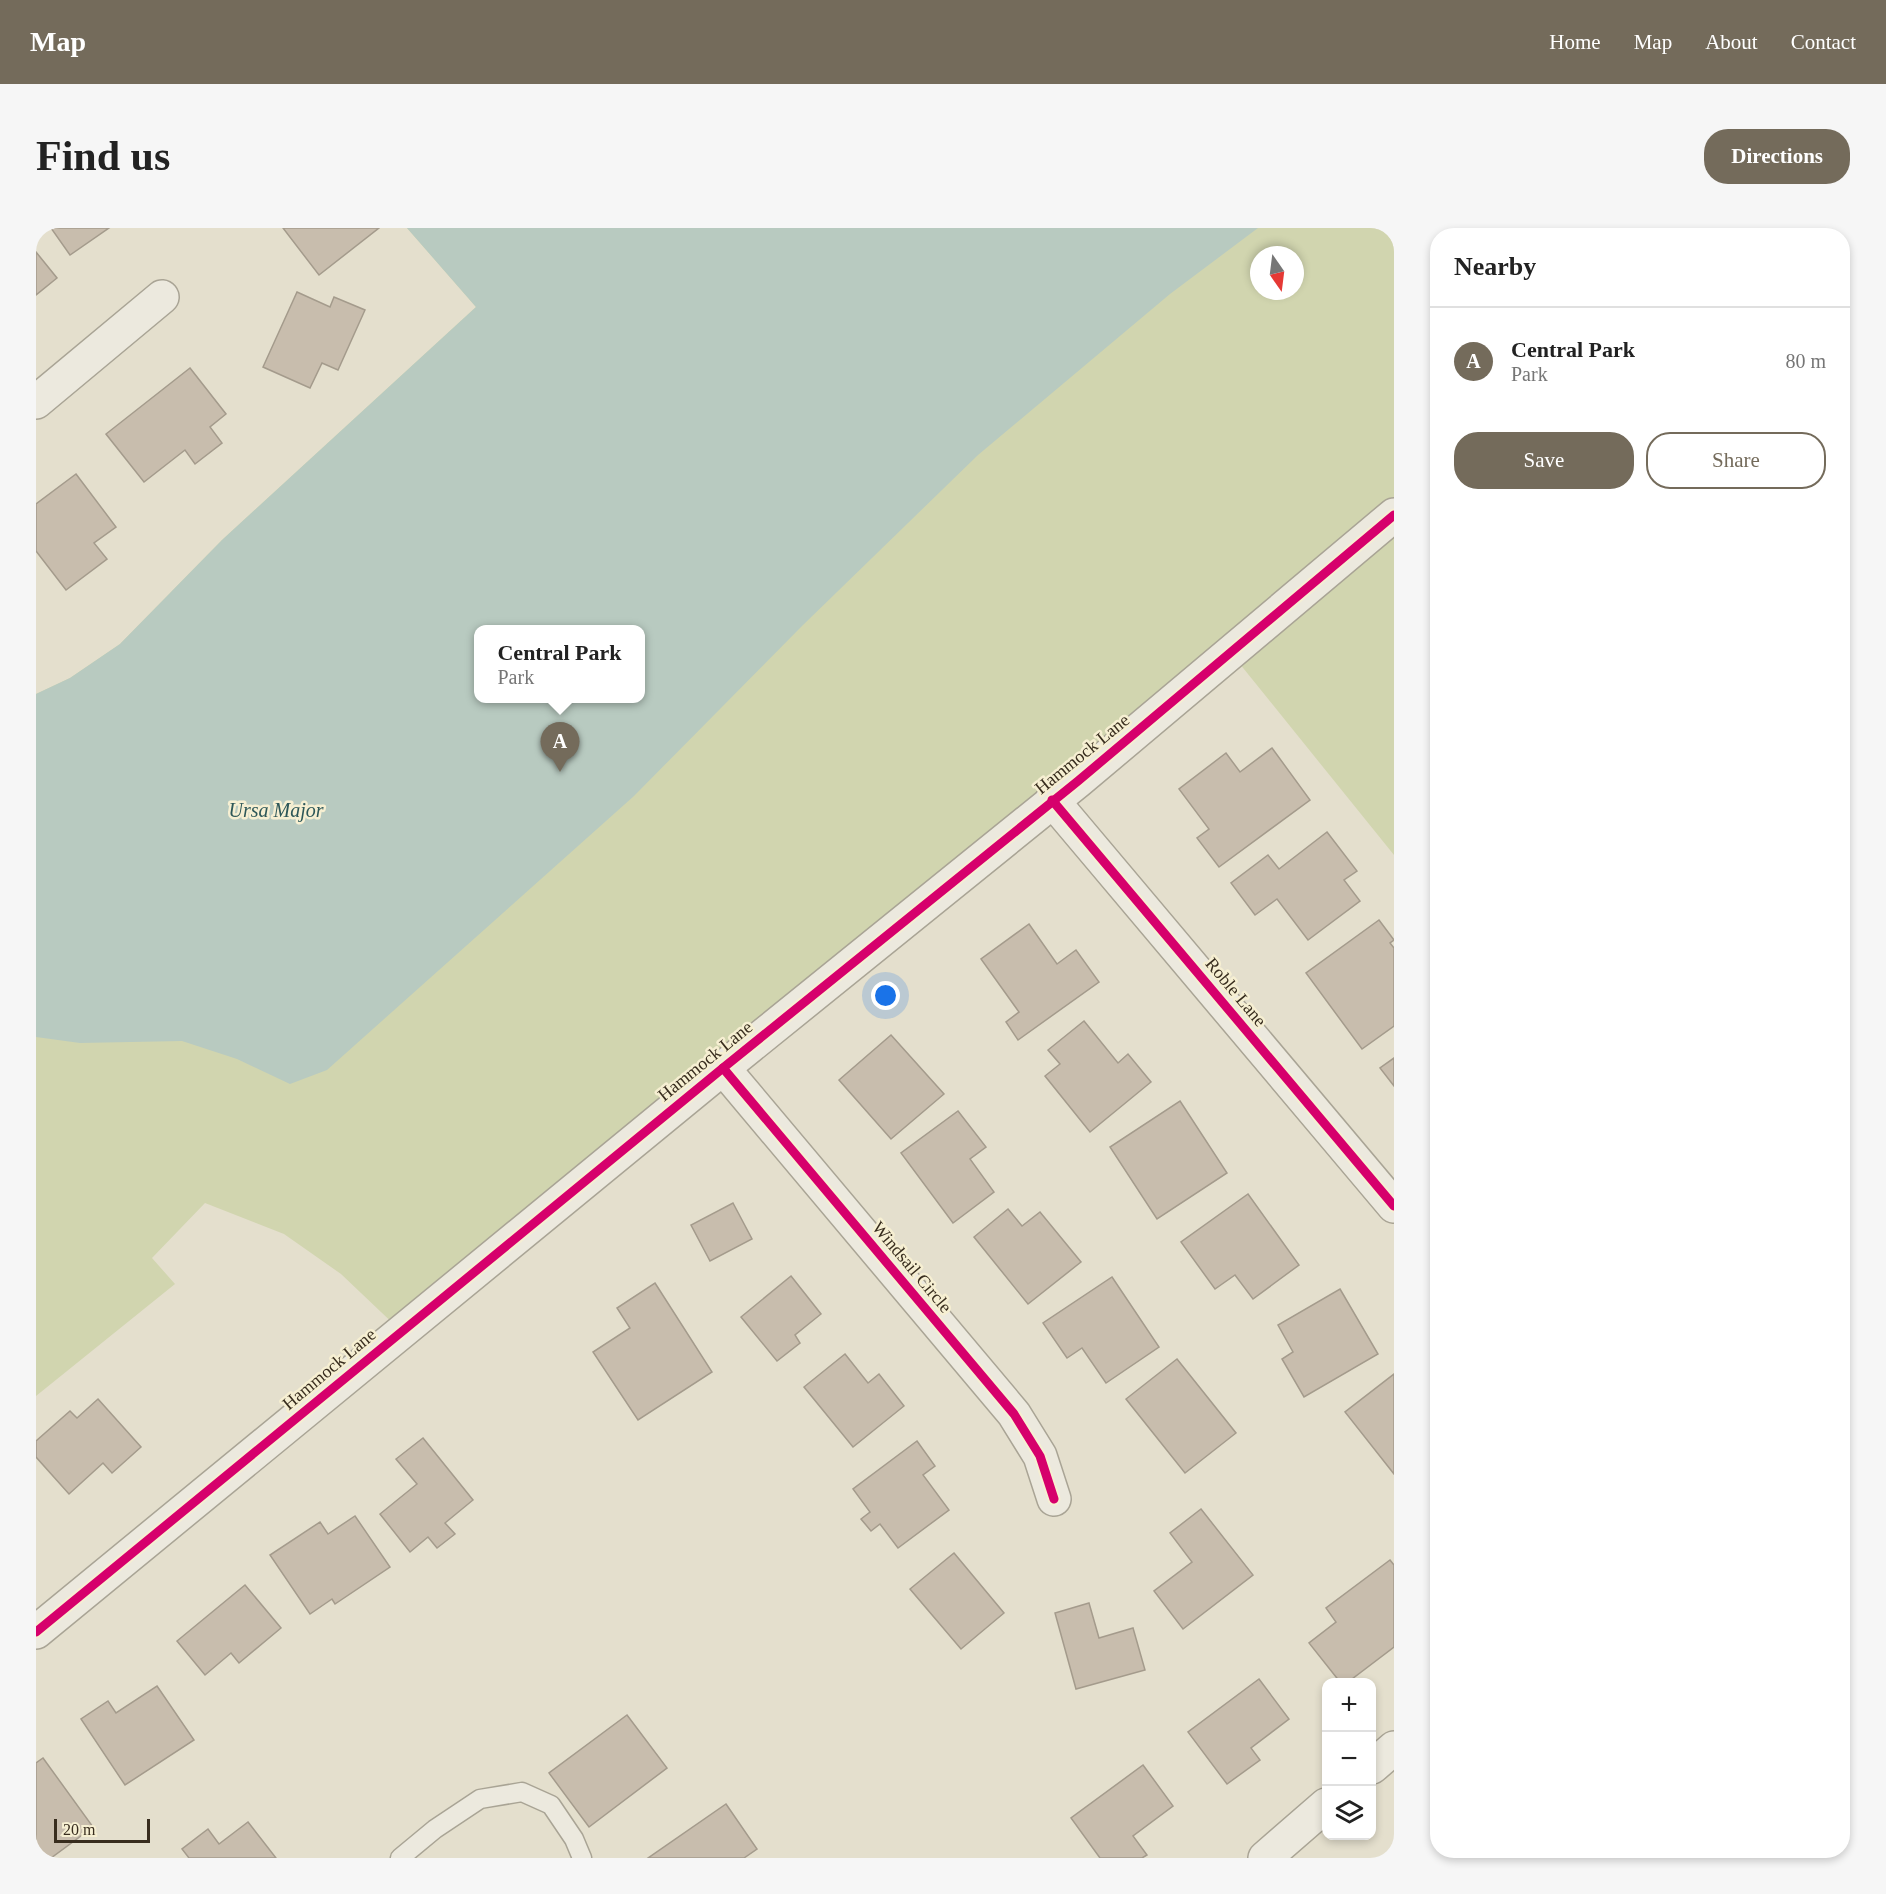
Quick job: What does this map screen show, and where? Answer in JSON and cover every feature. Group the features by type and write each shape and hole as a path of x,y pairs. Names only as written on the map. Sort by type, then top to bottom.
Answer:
{"street":[{"path":"36,402 162,297"},
{"name":"Hammock Lane","path":"36,1632 723,1068 1078,781 1394,515"},
{"name":"Roble Lane","path":"1052,800 1394,1206"},
{"name":"Windsail Circle","path":"723,1068 1014,1414 1040,1456 1054,1499"},
{"path":"1376,1763 1394,1748"},
{"path":"1265,1858 1322,1808"}],"lane":[{"path":"400,1858 435,1829 480,1799 522,1792 551,1805 574,1839 582,1858"}],"green space":[{"path":"407,228 1394,228 1394,855 1231,653 401,1331 341,1274 284,1234 205,1203 152,1258 175,1284 36,1396 36,694 70,678 120,644 222,540 476,307"}],"water":[{"name":"Ursa Major","path":"407,228 1258,228 1170,294 978,455 802,626 634,796 327,1070 290,1084 237,1059 182,1041 80,1043 36,1037 36,694 70,678 120,644 222,540 476,307"}],"building":[{"path":"51,228 109,228 70,255"},
{"path":"283,228 379,228 319,275"},
{"path":"36,252 57,278 36,295"},
{"path":"297,292 330,307 334,297 365,310 338,370 322,363 310,388 263,367"},
{"path":"190,368 226,414 210,427 222,443 195,464 185,450 144,482 106,434"},
{"path":"76,474 116,527 94,543 107,559 66,590 36,551 36,504"},
{"path":"1272,748 1310,800 1219,867 1197,838 1209,829 1179,789 1226,753 1240,772"},
{"path":"1327,832 1357,871 1344,880 1360,901 1308,940 1277,899 1255,915 1231,883 1268,855 1279,869"},
{"path":"1379,920 1394,940 1390,943 1394,948 1394,1026 1362,1049 1306,973"},
{"path":"1029,924 1057,964 1076,950 1099,982 1018,1040 1006,1022 1019,1012 981,959"},
{"path":"1084,1021 1118,1063 1128,1054 1151,1082 1090,1132 1045,1076 1060,1064 1048,1050"},
{"path":"891,1035 944,1094 891,1139 839,1080"},
{"path":"1394,1058 1394,1086 1380,1068"},
{"path":"1180,1101 1227,1173 1157,1219 1110,1147"},
{"path":"958,1111 986,1147 970,1159 994,1192 953,1223 901,1153"},
{"path":"1248,1194 1299,1265 1253,1299 1235,1275 1215,1289 1181,1242"},
{"path":"733,1203 752,1239 710,1261 691,1225"},
{"path":"1008,1209 1022,1226 1040,1212 1081,1262 1028,1304 974,1237"},
{"path":"791,1276 821,1314 795,1335 800,1343 777,1361 741,1317"},
{"path":"1112,1277 1159,1347 1106,1383 1082,1348 1067,1358 1043,1323"},
{"path":"655,1283 712,1372 638,1420 593,1352 630,1328 617,1308"},
{"path":"1340,1289 1378,1354 1304,1397 1282,1359 1293,1352 1278,1325"},
{"path":"845,1354 868,1383 879,1374 904,1406 853,1447 804,1387"},
{"path":"1177,1359 1236,1433 1185,1473 1126,1399"},
{"path":"1394,1374 1394,1474 1345,1412"},
{"path":"98,1399 141,1447 112,1473 103,1463 69,1494 36,1457 36,1441 70,1411 77,1418"},
{"path":"423,1438 473,1500 445,1523 455,1534 437,1548 428,1537 410,1552 380,1514 417,1484 396,1459"},
{"path":"917,1441 935,1466 923,1475 949,1510 898,1548 880,1524 871,1531 861,1519 870,1512 853,1489"},
{"path":"1201,1509 1253,1575 1183,1629 1154,1591 1192,1562 1170,1533"},
{"path":"355,1516 390,1567 335,1604 332,1599 310,1614 270,1555 320,1522 328,1534"},
{"path":"954,1553 1004,1613 961,1649 910,1589"},
{"path":"1390,1560 1394,1565 1394,1647 1353,1678 1337,1678 1309,1643 1336,1622 1326,1608"},
{"path":"245,1585 281,1628 239,1663 231,1653 205,1675 177,1641"},
{"path":"1089,1603 1099,1638 1133,1628 1145,1670 1076,1689 1055,1613"},
{"path":"1259,1679 1289,1719 1251,1748 1260,1760 1227,1784 1188,1732"},
{"path":"157,1686 194,1740 125,1785 81,1719 108,1701 116,1713"},
{"path":"627,1715 667,1768 589,1827 549,1773"},
{"path":"43,1758 93,1827 51,1858 36,1858 36,1763"},
{"path":"1143,1765 1173,1806 1133,1836 1147,1855 1142,1858 1100,1858 1071,1818"},
{"path":"726,1804 757,1849 744,1858 648,1858"},
{"path":"248,1822 276,1858 189,1858 182,1849 208,1829 219,1844"}],"cycle path":[{"path":"36,1632 723,1068 1078,781 1394,515"},
{"path":"1052,800 1394,1206"},
{"path":"723,1068 1014,1414 1040,1456 1054,1499"}],"place":[{"name":"Central Park","path":"560,772"}]}
